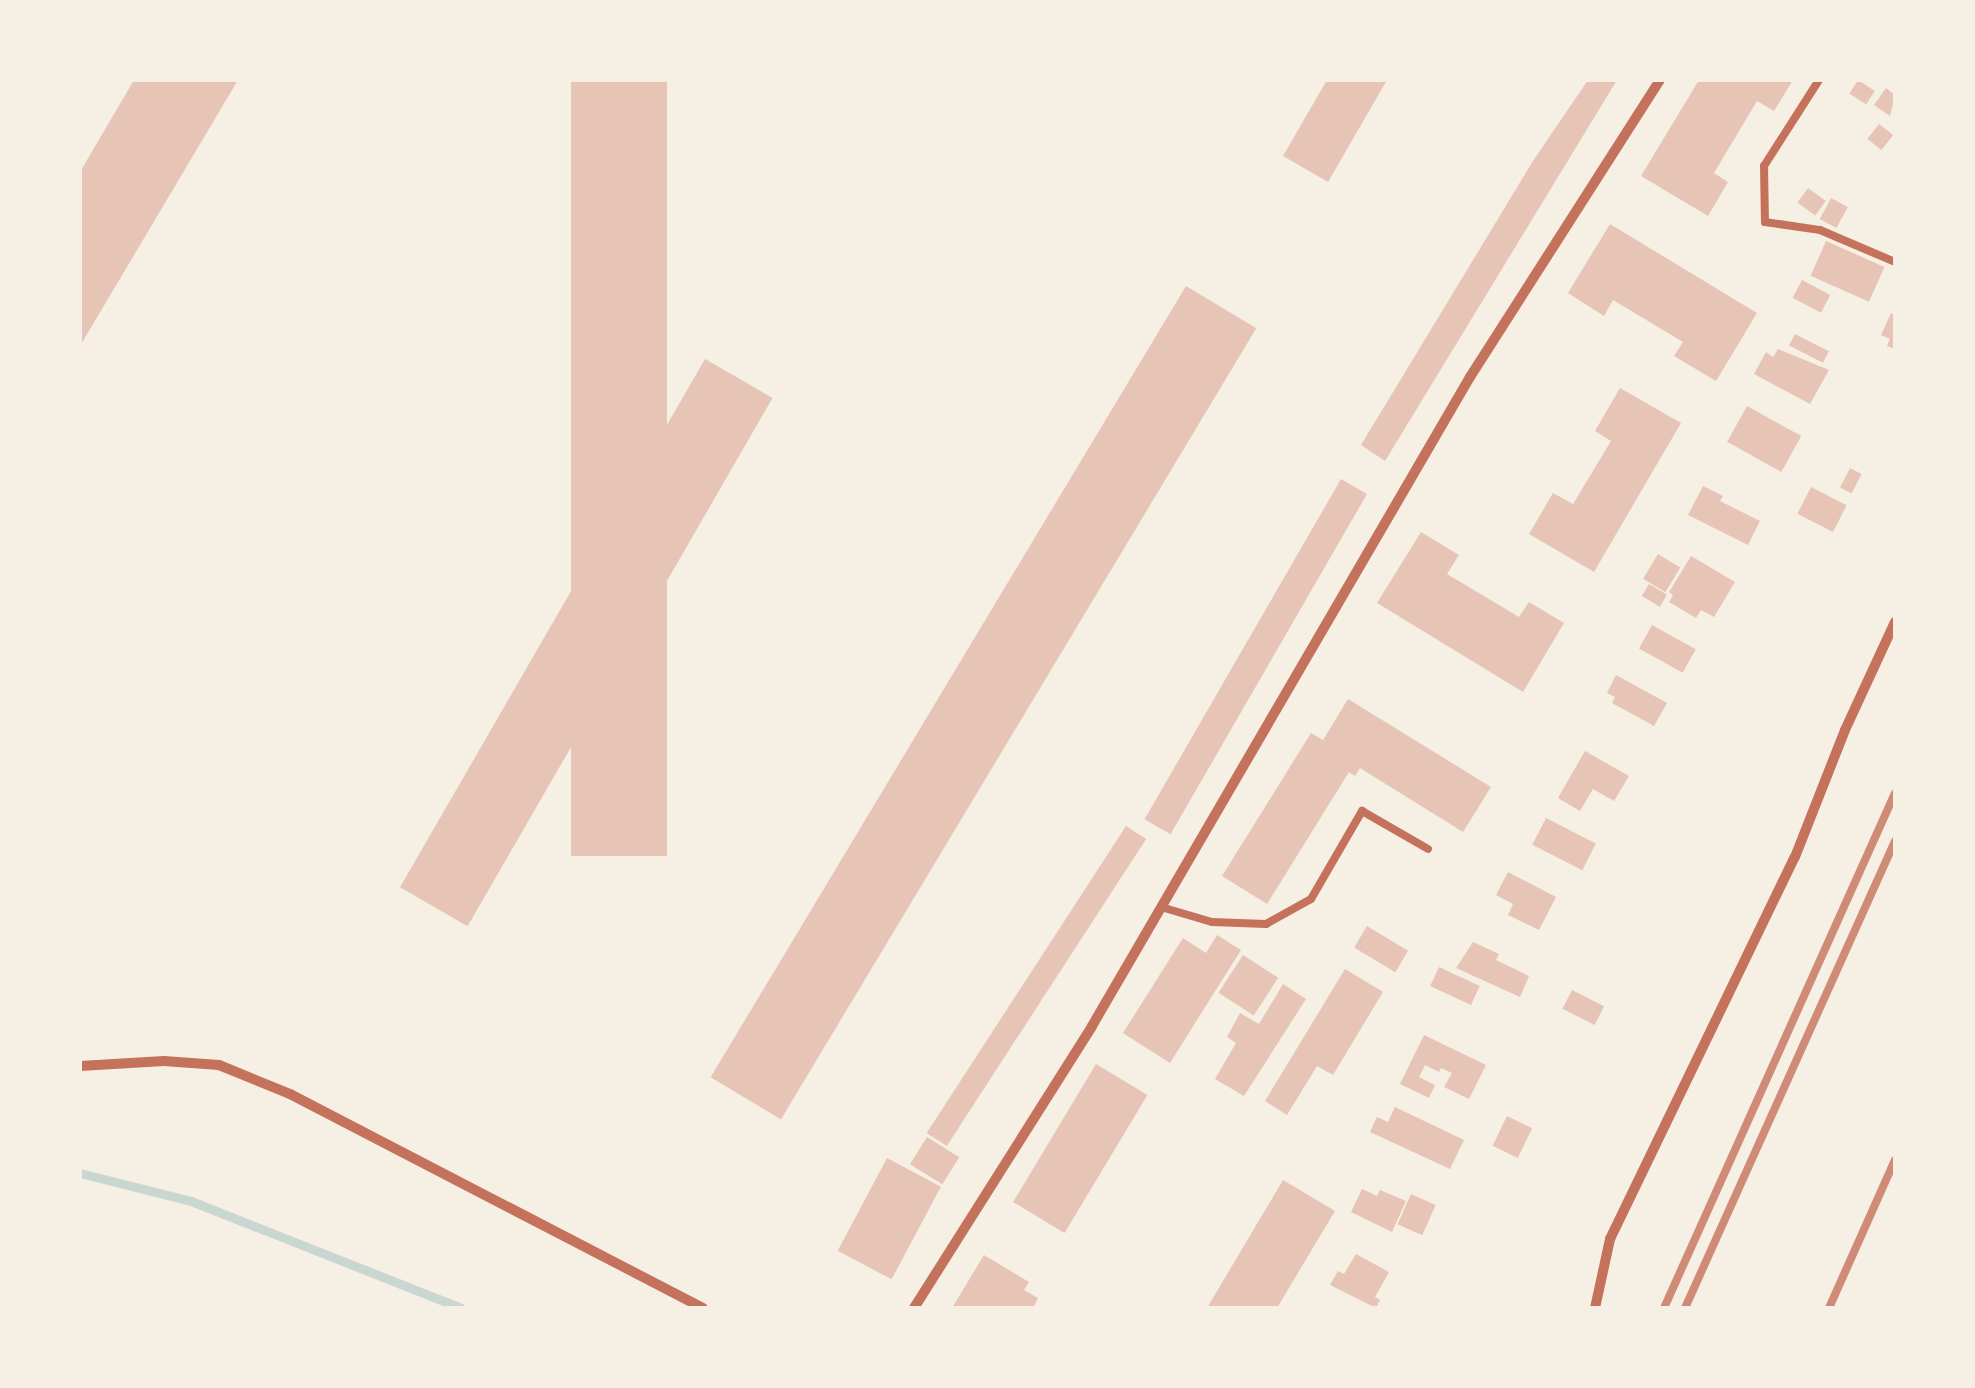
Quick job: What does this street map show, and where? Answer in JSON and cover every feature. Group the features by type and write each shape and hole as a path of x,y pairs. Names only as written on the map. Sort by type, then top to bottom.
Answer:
{"street":[{"path":"915,1307 1161,908 1470,377 1660,80"},
{"path":"1595,1308 1610,1239 1794,857 1895,622"},
{"path":"80,1066 164,1061 219,1065 290,1094 703,1308"}],"lane":[{"path":"1820,80 1764,166 1765,222 1820,230 1895,262"},
{"path":"1161,908 1212,922 1266,924 1311,899 1362,811 1428,849"}],"building":[{"path":"134,80 238,80 80,346 80,172"},
{"path":"571,80 667,80 667,856 571,856"},
{"path":"1327,80 1387,80 1328,182 1283,156"},
{"path":"1588,80 1617,80 1385,461 1361,445 1533,161"},
{"path":"1699,80 1793,80 1774,111 1757,101 1714,173 1728,182 1708,216 1641,176"},
{"path":"1858,80 1875,91 1866,104 1849,93"},
{"path":"1886,88 1895,95 1890,116 1874,105"},
{"path":"1879,124 1893,135 1881,150 1867,139"},
{"path":"1808,188 1826,201 1815,215 1797,203"},
{"path":"1831,198 1848,207 1837,228 1820,219"},
{"path":"1610,224 1757,313 1716,381 1674,356 1683,342 1613,300 1604,316 1568,293"},
{"path":"1826,241 1884,267 1869,302 1811,276"},
{"path":"1802,280 1830,295 1821,313 1793,298"},
{"path":"1186,286 1256,328 781,1119 711,1077"},
{"path":"1891,313 1895,315 1895,349 1887,346 1890,339 1881,335"},
{"path":"1795,334 1829,351 1823,363 1789,346"},
{"path":"1778,349 1829,370 1810,404 1754,374 1766,352 1773,357"},
{"path":"705,359 773,398 468,926 400,887"},
{"path":"1620,388 1681,423 1594,572 1529,534 1553,493 1573,504 1611,441 1595,431"},
{"path":"1747,406 1801,436 1781,472 1727,442"},
{"path":"1850,468 1862,474 1852,494 1840,488"},
{"path":"1341,479 1367,494 1170,834 1144,819"},
{"path":"1703,486 1723,496 1720,501 1760,521 1748,545 1688,515"},
{"path":"1811,487 1847,505 1833,532 1797,514"},
{"path":"1421,532 1459,555 1447,574 1519,617 1529,602 1564,623 1523,692 1377,603"},
{"path":"1658,554 1680,567 1665,592 1643,579"},
{"path":"1691,556 1735,582 1714,617 1701,610 1696,618 1669,602 1673,595 1669,592"},
{"path":"1649,584 1667,595 1660,607 1642,596"},
{"path":"1652,625 1696,649 1683,673 1639,649"},
{"path":"1616,675 1667,703 1654,726 1612,703 1615,697 1607,693"},
{"path":"1348,699 1491,787 1463,832 1360,768 1355,776 1349,772 1267,904 1222,876 1311,733 1323,740"},
{"path":"1585,751 1629,776 1614,801 1593,789 1580,811 1558,798"},
{"path":"1546,818 1596,843 1582,870 1532,845"},
{"path":"1126,826 1146,839 947,1146 927,1133"},
{"path":"1508,872 1556,897 1539,930 1508,915 1513,904 1496,895"},
{"path":"1367,926 1408,951 1395,972 1354,947"},
{"path":"1217,935 1241,950 1170,1063 1123,1033 1183,938 1206,953"},
{"path":"1473,942 1499,954 1496,960 1529,976 1520,997 1456,968"},
{"path":"1243,955 1278,978 1254,1016 1218,993"},
{"path":"1439,967 1480,986 1471,1005 1430,986"},
{"path":"1345,969 1383,992 1333,1075 1317,1066 1287,1115 1265,1101"},
{"path":"1283,984 1306,999 1244,1096 1215,1079 1236,1043 1227,1037 1240,1013 1259,1024"},
{"path":"1572,990 1604,1006 1595,1025 1562,1009"},
{"path":"1424,1035 1486,1065 1469,1099 1444,1087 1452,1073 1441,1068 1439,1072 1425,1065 1419,1077 1435,1085 1429,1098 1400,1084"},
{"path":"1096,1064 1147,1095 1065,1233 1013,1202"},
{"path":"1395,1107 1464,1140 1450,1169 1370,1132 1377,1117 1388,1122"},
{"path":"1507,1116 1532,1128 1518,1158 1493,1146"},
{"path":"927,1137 959,1157 942,1184 910,1164"},
{"path":"887,1158 941,1187 892,1279 838,1251"},
{"path":"1283,1180 1335,1211 1277,1308 1207,1308"},
{"path":"1362,1189 1377,1196 1380,1190 1406,1201 1392,1232 1351,1212"},
{"path":"1411,1194 1436,1205 1422,1235 1398,1224"},
{"path":"1356,1254 1389,1272 1375,1297 1380,1300 1376,1308 1330,1285 1338,1271 1344,1274"},
{"path":"984,1255 1029,1282 1024,1290 1038,1298 1033,1308 952,1308"}],"waterway":[{"path":"80,1173 191,1201 461,1308"}],"railway":[{"path":"1664,1308 1895,793"},
{"path":"1685,1308 1895,841"},
{"path":"1829,1308 1895,1160"}]}
